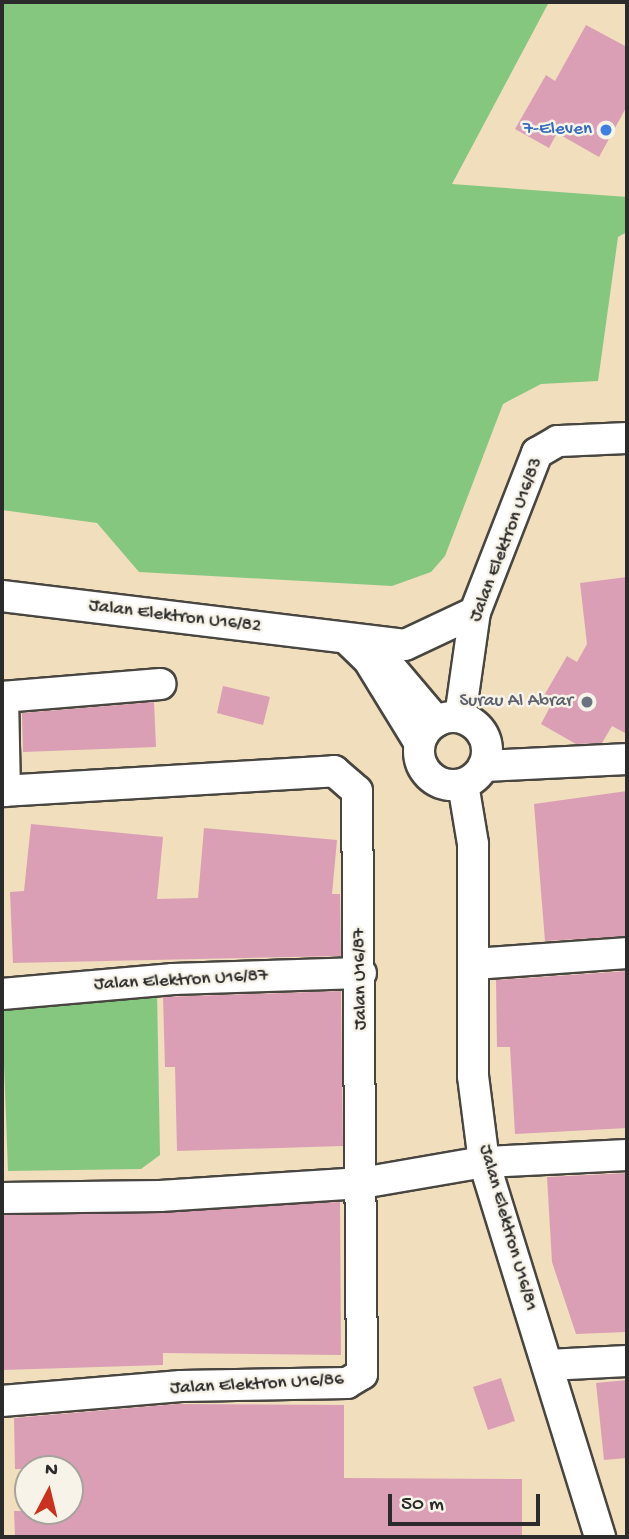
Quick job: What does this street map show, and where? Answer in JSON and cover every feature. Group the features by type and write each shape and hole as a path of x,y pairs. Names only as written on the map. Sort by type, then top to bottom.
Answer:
{"street":[{"name":"Jalan Elektron U16/83","path":"438,727 475,612 537,453 558,441 627,439"},
{"name":"Jalan Elektron U16/82","path":"2,596 348,640 426,640 475,612"},
{"path":"348,640 438,727 425,772 442,784 474,775 627,759"},
{"path":"3,791 3,697 160,684"},
{"name":"Jalan Elektron U16/81","path":"438,727 484,736 474,775 475,964 472,1076 484,1162 600,1537"},
{"name":"Jalan U16/87","path":"3,791 334,771 348,778 357,791 362,1183"},
{"path":"475,964 627,953"},
{"name":"Jalan Elektron U16/87","path":"2,995 173,979 361,973"},
{"path":"2,1198 160,1196 362,1183 484,1162 627,1155"},
{"name":"Jalan Elektron U16/86","path":"2,1401 181,1386 347,1383 362,1374 362,1183"},
{"path":"548,1365 627,1361"}],"green space":[{"path":"2,2 549,2 452,184 627,197 627,232 618,237 598,381 541,384 503,404 445,556 431,572 392,586 139,572 97,523 2,510"},
{"path":"157,990 160,1155 141,1169 8,1171 2,1009 15,1001"}],"building":[{"path":"586,25 627,47 627,106 599,157 557,133 549,148 515,129 546,75 555,81"},
{"name":"Surau Al Abrar","path":"627,577 627,734 612,726 602,743 576,744 541,724 551,705 542,699 567,656 577,662 587,644 580,583"},
{"path":"223,686 270,697 263,725 217,713"},
{"path":"154,702 156,747 23,752 22,713"},
{"path":"627,791 627,936 545,941 534,804"},
{"path":"31,824 163,837 157,899 198,898 204,828 337,840 332,894 340,894 341,956 13,963 10,892 24,891"},
{"path":"627,971 627,1128 515,1134 510,1047 497,1047 496,980"},
{"path":"341,991 343,1146 177,1151 175,1067 165,1067 163,997"},
{"path":"627,1173 627,1332 576,1334 552,1262 547,1177"},
{"path":"340,1202 341,1355 163,1353 163,1365 2,1370 2,1215"},
{"path":"501,1378 515,1421 488,1430 473,1387"},
{"path":"627,1380 627,1458 604,1460 596,1383"},
{"path":"177,1404 344,1405 344,1478 522,1479 522,1537 15,1537 15,1525 84,1525 84,1455 15,1455 14,1418"}],"place":[{"name":"7-Eleven","path":"606,130"},
{"name":"Surau Al Abrar","path":"587,702"}]}
